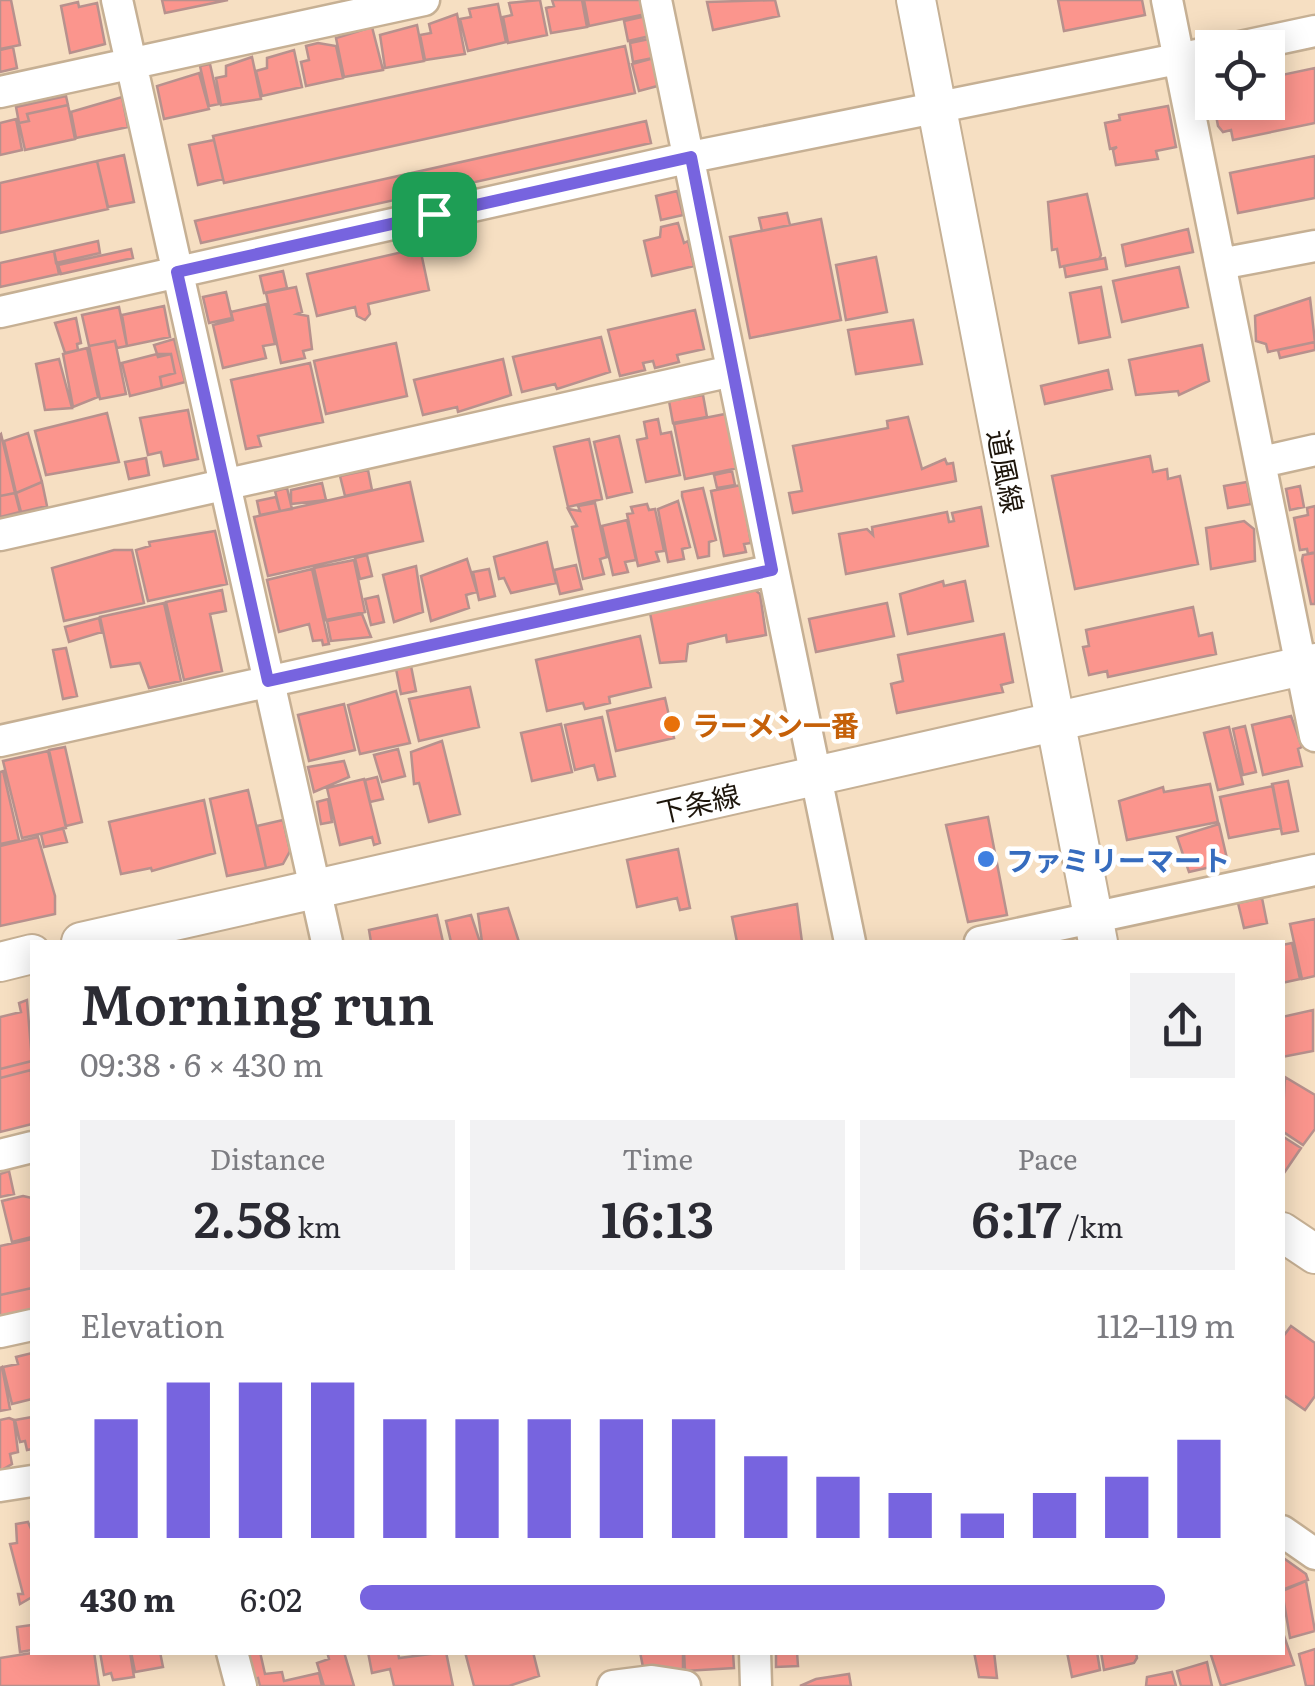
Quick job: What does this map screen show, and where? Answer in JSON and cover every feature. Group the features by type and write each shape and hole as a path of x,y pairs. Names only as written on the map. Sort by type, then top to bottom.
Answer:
{"street":[{"path":"117,0 327,940"},
{"path":"0,92 424,0"},
{"path":"656,0 850,940"},
{"name":"道風線","path":"916,0 1094,929"},
{"path":"1168,0 1220,264 1308,664 1315,736"},
{"path":"1285,37 1315,31"},
{"path":"0,312 691,157 1195,56"},
{"path":"1220,264 1315,246"},
{"path":"0,535 732,371"},
{"path":"1262,462 1315,450"},
{"path":"0,741 772,570"},
{"name":"下条線","path":"90,940 1308,664"},
{"path":"998,940 1094,929 1315,870"},
{"path":"0,962 30,954"},
{"path":"0,1154 30,1147"},
{"path":"1285,1234 1315,1254"},
{"path":"0,1332 30,1325"},
{"path":"0,1486 30,1481"},
{"path":"1285,1533 1315,1554"},
{"path":"233,1655 241,1686"},
{"path":"754,1655 756,1686"},
{"path":"613,1686 652,1681 684,1686"}],"building":[{"path":"0,0 11,0 20,45 0,49"},
{"path":"162,0 228,0 165,13"},
{"path":"540,0 547,35 508,43 503,17 512,15 509,3"},
{"path":"552,0 582,0 587,27 551,33 546,8 554,6"},
{"path":"584,0 643,0 646,14 589,26"},
{"path":"775,0 779,16 713,30 707,2"},
{"path":"1058,0 1142,0 1145,15 1064,31"},
{"path":"78,2 79,7 97,3 105,44 70,53 61,6"},
{"path":"498,4 506,42 468,51 460,19 471,17 469,9"},
{"path":"457,14 465,54 425,60 420,35 431,33 429,24"},
{"path":"646,16 650,36 628,41 624,21"},
{"path":"417,25 424,61 385,68 380,35"},
{"path":"372,27 383,70 344,77 336,38"},
{"path":"649,39 653,58 633,62 630,43"},
{"path":"306,46 336,46 343,78 306,86 301,62 309,60"},
{"path":"625,46 635,93 224,183 213,136"},
{"path":"13,47 17,68 0,72 0,50"},
{"path":"294,50 302,87 262,96 256,71 267,68 267,58"},
{"path":"252,57 261,99 221,105 216,78 226,76 226,66"},
{"path":"654,58 661,85 639,91 632,64"},
{"path":"210,64 219,104 209,106 200,66"},
{"path":"1315,68 1315,123 1233,140 1231,130 1223,132 1217,120 1285,120 1285,74"},
{"path":"199,73 209,109 164,119 157,86"},
{"path":"66,96 68,105 27,114 29,121 19,123 16,107"},
{"path":"122,97 128,127 76,138 71,112"},
{"path":"68,105 75,139 25,150 19,123 29,121 27,114"},
{"path":"1168,106 1176,147 1156,151 1158,159 1116,165 1113,150 1117,147 1110,149 1105,123 1120,120 1119,115"},
{"path":"16,119 22,150 0,155 0,123"},
{"path":"646,121 651,143 201,243 195,221"},
{"path":"214,140 223,179 198,185 189,145"},
{"path":"124,155 134,202 108,207 97,161"},
{"path":"1315,156 1315,198 1238,213 1230,173"},
{"path":"97,161 108,209 0,233 0,183"},
{"path":"677,191 683,215 661,220 656,196"},
{"path":"1087,194 1101,255 1099,259 1060,267 1057,249 1052,250 1048,202"},
{"path":"787,213 790,225 762,231 759,218"},
{"path":"821,219 841,320 750,338 730,237"},
{"path":"678,223 684,243 688,241 694,266 652,276 644,241 660,237 661,227"},
{"path":"1188,229 1193,252 1126,266 1122,245"},
{"path":"98,241 100,253 56,263 54,251"},
{"path":"420,248 429,290 368,304 370,314 365,320 357,316 355,307 317,316 307,274"},
{"path":"131,249 133,258 61,274 58,265"},
{"path":"54,251 59,274 0,287 0,263"},
{"path":"876,257 887,312 846,320 836,265"},
{"path":"1105,258 1107,269 1066,277 1064,266"},
{"path":"1179,267 1188,307 1122,322 1113,281"},
{"path":"283,271 287,288 264,293 260,276"},
{"path":"296,287 302,312 297,314 308,316 312,349 303,351 305,358 281,363 266,293"},
{"path":"1101,287 1110,337 1079,343 1070,293"},
{"path":"226,292 232,318 209,323 203,297"},
{"path":"1310,298 1315,342 1268,352 1266,344 1256,341 1255,316"},
{"path":"266,304 275,344 263,346 266,358 223,368 213,325 233,320 231,312"},
{"path":"164,306 170,337 127,346 122,315"},
{"path":"119,307 127,346 117,348 115,341 89,346 82,315"},
{"path":"695,310 704,349 677,355 679,362 655,368 653,361 643,363 645,370 620,376 608,330"},
{"path":"76,318 81,343 77,344 78,350 65,353 55,323"},
{"path":"913,320 922,364 856,374 848,330"},
{"path":"601,337 610,372 557,389 555,384 522,392 513,357"},
{"path":"174,339 185,382 162,388 160,377 175,373 171,354 158,357 154,345"},
{"path":"115,341 126,394 100,399 89,346"},
{"path":"1315,342 1315,350 1280,358 1278,350"},
{"path":"396,343 407,396 326,414 314,361"},
{"path":"1202,345 1209,381 1179,395 1178,391 1136,395 1129,360"},
{"path":"87,348 98,397 73,407 63,354"},
{"path":"171,354 175,373 160,377 162,388 130,396 122,363"},
{"path":"59,359 72,408 45,410 36,364"},
{"path":"503,359 511,395 458,412 457,407 423,415 414,380"},
{"path":"310,363 323,422 258,436 261,446 246,449 231,380"},
{"path":"1108,370 1112,389 1045,404 1041,386"},
{"path":"703,395 707,417 673,423 669,401"},
{"path":"188,410 198,459 164,466 161,452 148,455 140,418"},
{"path":"107,413 119,462 46,475 35,431"},
{"path":"725,414 738,468 685,479 674,424"},
{"path":"908,417 922,469 945,459 947,464 953,463 956,481 793,513 789,493 802,491 793,446 888,428 887,421"},
{"path":"658,419 661,434 671,432 680,475 646,482 637,440 647,438 644,422"},
{"path":"28,433 42,482 16,493 4,441"},
{"path":"0,435 15,493 0,496"},
{"path":"619,436 632,492 607,498 594,442"},
{"path":"589,439 602,499 568,507 554,447"},
{"path":"1150,456 1153,472 1167,469 1168,479 1180,476 1198,564 1075,589 1052,476"},
{"path":"146,458 149,475 129,479 125,462"},
{"path":"368,470 372,490 345,496 340,476"},
{"path":"732,471 735,485 717,488 714,475"},
{"path":"42,482 47,506 21,512 16,493"},
{"path":"410,482 423,541 268,576 254,517"},
{"path":"1247,482 1251,504 1228,508 1224,486"},
{"path":"322,483 326,500 291,504 291,490"},
{"path":"741,485 751,543 744,544 746,552 724,556 711,491"},
{"path":"1300,486 1304,507 1290,510 1286,489"},
{"path":"287,488 292,509 280,511 275,491"},
{"path":"703,488 716,540 709,542 709,556 698,558 682,492"},
{"path":"15,493 20,512 0,517 0,496"},
{"path":"276,497 280,511 260,515 257,501"},
{"path":"678,501 690,547 682,549 684,559 668,562 658,509"},
{"path":"595,503 607,557 600,559 604,574 583,579 572,527 577,526 568,509 580,511 578,506"},
{"path":"647,504 649,510 655,509 664,551 656,552 659,561 638,566 627,514 633,513 631,507"},
{"path":"1315,506 1315,552 1308,554 1307,549 1300,550 1294,518 1308,515 1307,508"},
{"path":"981,507 988,546 846,574 839,534 867,529 873,535 872,527 947,512 949,522 954,521 952,513"},
{"path":"627,520 636,560 625,562 628,572 613,575 602,526"},
{"path":"1244,521 1254,529 1255,561 1211,569 1206,528"},
{"path":"215,531 227,584 148,601 136,550 150,546 149,542"},
{"path":"547,542 556,583 511,593 504,578 499,579 494,557"},
{"path":"114,550 132,550 144,603 64,621 52,568"},
{"path":"1315,553 1315,604 1311,604 1302,560 1303,555"},
{"path":"367,555 372,576 360,579 355,558"},
{"path":"467,559 477,592 466,595 469,608 431,621 421,576"},
{"path":"354,560 365,612 326,620 314,568"},
{"path":"576,565 582,589 560,594 554,570"},
{"path":"416,566 423,612 394,622 383,575"},
{"path":"312,569 329,644 313,641 309,624 279,632 267,580"},
{"path":"489,569 495,596 479,600 473,572"},
{"path":"943,581 944,586 965,581 973,621 908,634 900,594"},
{"path":"222,590 226,611 210,614 222,671 184,680 166,602"},
{"path":"755,590 760,594 766,635 727,642 726,635 688,644 686,661 660,663 650,613"},
{"path":"378,596 384,622 371,625 365,599"},
{"path":"164,603 181,681 149,688 140,663 111,667 100,617"},
{"path":"887,603 894,636 816,652 809,619"},
{"path":"1193,607 1199,636 1212,633 1216,654 1108,677 1107,671 1089,675 1083,647 1089,646 1086,630"},
{"path":"362,614 371,637 331,641 327,621"},
{"path":"99,618 102,632 69,642 65,627"},
{"path":"1004,634 1013,682 1001,685 1003,692 897,713 891,684 903,681 898,655"},
{"path":"640,636 651,687 609,697 610,703 585,709 583,703 547,711 536,660"},
{"path":"66,648 77,696 63,699 53,650"},
{"path":"411,666 416,691 401,694 396,669"},
{"path":"470,687 479,727 419,741 409,699"},
{"path":"396,691 410,743 360,754 348,705"},
{"path":"665,698 674,738 616,751 607,711"},
{"path":"344,704 355,750 309,761 298,715"},
{"path":"1291,716 1302,747 1298,749 1302,766 1263,775 1252,725"},
{"path":"602,717 615,776 598,780 594,765 575,770 565,725"},
{"path":"561,724 572,772 532,781 521,733"},
{"path":"1245,726 1256,772 1243,775 1233,729"},
{"path":"1229,727 1243,784 1218,790 1204,733"},
{"path":"442,741 460,814 429,822 419,783 414,784 411,752"},
{"path":"65,747 82,822 66,826 49,750"},
{"path":"398,749 405,776 382,782 374,755"},
{"path":"48,751 66,828 22,838 3,761"},
{"path":"344,761 349,777 314,792 308,767"},
{"path":"3,771 19,840 0,844 0,772"},
{"path":"377,777 383,799 370,802 365,780"},
{"path":"364,779 380,843 374,845 372,837 340,845 327,788"},
{"path":"1288,781 1298,831 1282,834 1272,784"},
{"path":"1210,784 1218,822 1127,840 1119,801 1163,787 1164,792"},
{"path":"1273,786 1281,828 1229,838 1220,797"},
{"path":"248,790 266,868 227,876 210,799"},
{"path":"328,799 332,822 321,824 317,802"},
{"path":"204,800 215,853 152,871 151,868 121,874 109,822"},
{"path":"988,817 1007,915 968,922 946,825"},
{"path":"283,820 290,851 283,864 266,868 257,826"},
{"path":"1219,824 1228,863 1189,872 1177,837"},
{"path":"63,828 67,842 44,847 41,834"},
{"path":"38,837 55,896 55,914 0,926 0,846"},
{"path":"678,849 690,908 680,910 677,898 637,907 627,860"},
{"path":"1262,898 1267,923 1244,928 1238,903"},
{"path":"797,904 802,940 737,940 732,917"},
{"path":"508,908 518,940 482,940 478,914"},
{"path":"437,915 443,940 371,940 369,930"},
{"path":"471,915 479,940 451,940 446,921"},
{"path":"1315,919 1315,976 1302,979 1290,924"},
{"path":"1292,943 1300,979 1285,982 1285,944"},
{"path":"27,1000 30,1062 0,1069 0,1017 21,1012 19,1003"},
{"path":"1313,1010 1313,1051 1285,1056 1285,1016"},
{"path":"30,1062 30,1070 0,1078 0,1069"},
{"path":"30,1070 30,1124 0,1132 0,1078"},
{"path":"1285,1077 1315,1095 1315,1129 1303,1145 1285,1133"},
{"path":"1285,1138 1301,1148 1285,1172"},
{"path":"9,1171 14,1194 0,1197 0,1174"},
{"path":"30,1198 30,1238 12,1242 2,1201"},
{"path":"30,1239 30,1288 0,1295 0,1246"},
{"path":"30,1288 30,1310 0,1317 0,1295"},
{"path":"1291,1326 1315,1343 1315,1396 1305,1410 1285,1396 1285,1334"},
{"path":"30,1354 30,1400 12,1404 3,1367 18,1364 16,1357"},
{"path":"0,1368 10,1409 0,1411"},
{"path":"30,1417 30,1449 25,1441 20,1442 15,1420"},
{"path":"0,1420 14,1420 18,1452 10,1454 12,1464 0,1471"},
{"path":"28,1522 30,1526 30,1598 20,1604 18,1594 23,1594 10,1544 17,1543 16,1524"},
{"path":"1285,1559 1306,1574 1308,1580 1285,1589"},
{"path":"1306,1581 1315,1631 1290,1638 1285,1590"},
{"path":"30,1625 30,1650 20,1652 17,1627"},
{"path":"1285,1639 1294,1665 1221,1686 1211,1655 1285,1655"},
{"path":"1315,1649 1315,1686 1306,1686 1299,1654"},
{"path":"30,1653 94,1655 99,1686 0,1686 0,1658"},
{"path":"101,1655 130,1655 134,1677 113,1680 111,1673 104,1675"},
{"path":"132,1655 161,1655 163,1667 135,1672"},
{"path":"241,1655 261,1655 265,1674 282,1672 284,1681 319,1673 322,1686 260,1686 258,1678 247,1681"},
{"path":"328,1655 345,1655 354,1686 324,1686 317,1663 329,1659"},
{"path":"369,1655 399,1658 447,1655 453,1686 394,1686 390,1669 372,1673"},
{"path":"466,1655 534,1655 539,1676 509,1686 474,1686"},
{"path":"641,1655 683,1655 683,1672 643,1667"},
{"path":"684,1655 733,1655 734,1668 685,1671"},
{"path":"776,1655 797,1655 798,1666 776,1667"},
{"path":"975,1655 994,1655 997,1678 979,1677"},
{"path":"1068,1655 1098,1655 1100,1670 1072,1677"},
{"path":"1102,1655 1136,1655 1134,1663 1104,1670"},
{"path":"1207,1662 1212,1686 1181,1686 1177,1671"},
{"path":"1172,1672 1176,1686 1146,1686 1147,1677"},
{"path":"849,1674 851,1686 800,1686 816,1679"}],"place":[{"name":"ラーメン一番","path":"672,724"},
{"name":"ファミリーマート","path":"986,859"}],"route":[{"path":"691,157 772,570 268,681 177,272 434,214 691,157"}]}
